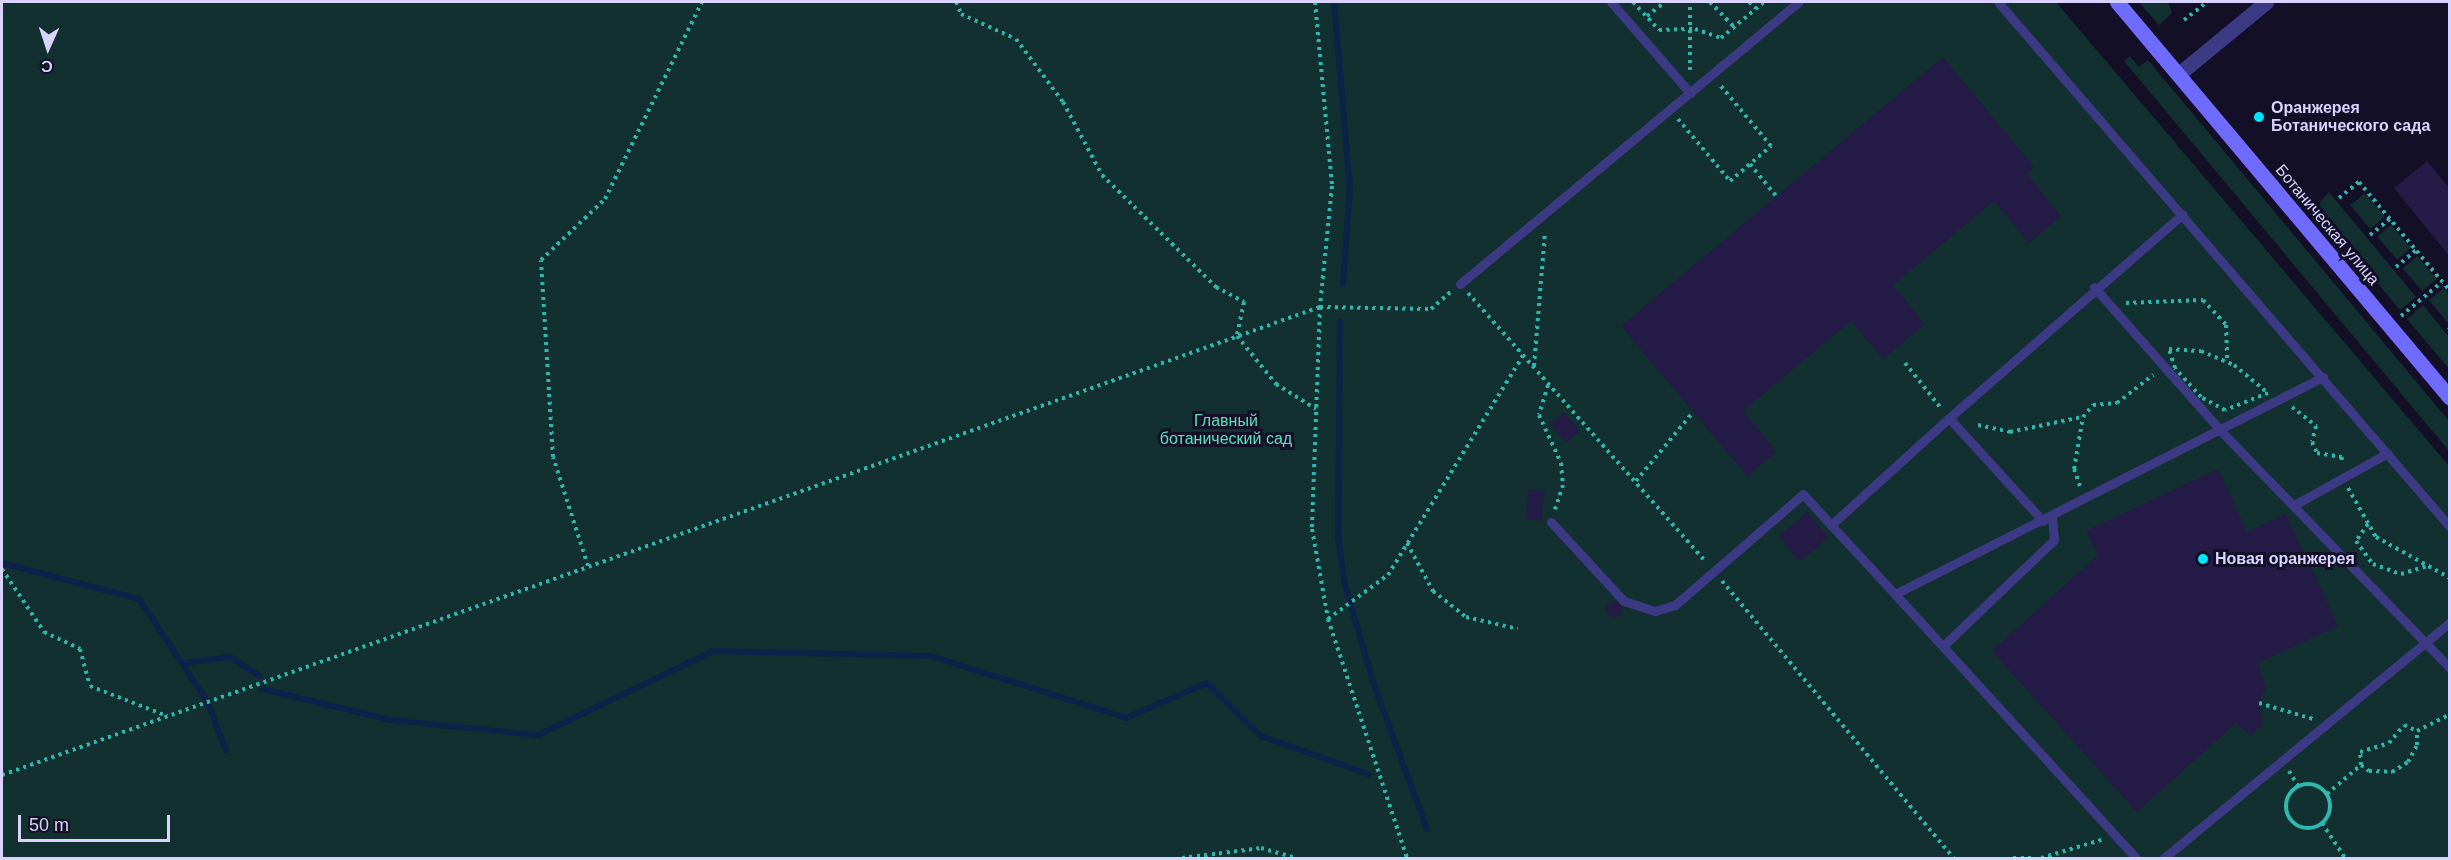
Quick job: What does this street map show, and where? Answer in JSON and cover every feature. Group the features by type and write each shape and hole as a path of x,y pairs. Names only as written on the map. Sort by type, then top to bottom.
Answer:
{"main road":[{"name":"Ботаническая улица","path":"2117,2 2180,73 2450,398"}],"street":[{"path":"2180,73 2266,2"}],"lane":[{"path":"1611,2 1690,93"},
{"path":"1460,284 1549,205 1712,76 1799,2"},
{"path":"1998,2 2324,377 2450,527"},
{"path":"1831,525 2094,287 2183,214"},
{"path":"2094,287 2221,430 2450,668"},
{"path":"1895,594 2048,519 2324,377"},
{"path":"1942,646 2054,540 2048,519 1949,418"},
{"path":"2294,506 2388,453"},
{"path":"1551,522 1624,601 1655,611 1675,605 1803,494 2136,858"},
{"path":"2164,858 2450,622"}],"path":[{"path":"588,566 553,457 541,260 605,199 702,2"},
{"path":"956,2 961,14 1017,39 1063,102 1102,175 1216,287 1244,302 1237,336"},
{"path":"1315,2 1332,186 1320,307 1312,530 1328,619 1407,858"},
{"path":"1633,2 1659,30 1690,28 1721,38 1764,2"},
{"path":"1647,16 1662,2"},
{"path":"1710,2 1734,27"},
{"path":"1749,2 1756,8"},
{"path":"2184,20 2206,2"},
{"path":"1690,93 1692,3"},
{"path":"1670,109 1730,181 1772,146 1712,76"},
{"path":"1750,164 1776,196"},
{"path":"2339,198 2359,182 2450,291"},
{"path":"1534,367 1538,275 1549,205"},
{"path":"2370,235 2390,219"},
{"path":"2396,267 2416,250"},
{"path":"2389,326 2442,282"},
{"path":"2,775 1320,307 1431,309 1460,284"},
{"path":"2128,311 2124,303 2204,300 2226,326 2227,362"},
{"path":"1237,336 1276,384 1317,409"},
{"path":"2161,342 2169,349 2175,368 2200,397 2225,410 2268,393 2227,362 2201,351 2169,349"},
{"path":"1328,619 1388,574 1524,354"},
{"path":"1905,363 1949,418"},
{"path":"2149,369 2161,382"},
{"path":"2081,487 2074,469 2083,417 2093,405 2117,403 2155,375"},
{"path":"1549,385 1540,427 1561,463 1563,485 1551,522"},
{"path":"2283,411 2291,407 2316,426 2312,442 2317,453 2342,458 2343,478 2376,537 2450,578"},
{"path":"1636,482 1693,412"},
{"path":"1978,417 1978,435"},
{"path":"1978,425 2010,432 2083,417"},
{"path":"2071,492 2090,483"},
{"path":"2369,524 2356,541 2373,564 2401,574 2430,565"},
{"path":"1407,542 1433,591 1466,617 1518,629"},
{"path":"2,569 44,632 80,650 90,686 168,716"},
{"path":"2259,703 2328,723"},
{"path":"2417,732 2450,714"},
{"path":"2404,725 2417,732 2417,745 2408,762 2392,772 2369,771 2361,765 2360,752 2389,743 2404,725"},
{"path":"2327,794 2361,765"},
{"path":"2308,784 2327,794 2330,804 2322,823 2296,825 2286,800 2298,786 2308,784"},
{"path":"2322,823 2345,858"},
{"path":"2042,858 2112,833"},
{"path":"1182,858 1261,848 1295,858"},
{"path":"2013,858 2031,858"}],"green space":[{"name":"Главный ботанический сад","path":"2,2 2056,2 2449,466 2449,858 2,858"},
{"path":"2139,2 2168,2 2172,13 2159,25"},
{"path":"2130,56 2139,67 2148,60 2449,421 2449,451 2124,61"},
{"path":"2329,192 2416,297 2400,310 2321,215 2320,202"},
{"path":"2365,193 2385,217 2370,229 2350,205"},
{"path":"2391,225 2411,248 2397,259 2377,237"},
{"path":"2417,256 2437,279 2422,291 2403,268"},
{"path":"2444,288 2449,295 2448,323 2429,300"},
{"path":"2423,305 2449,337 2449,369 2407,319"}],"building":[{"path":"1943,57 2034,167 2026,173 2061,216 2029,243 1994,201 1893,285 1925,324 1883,359 1851,321 1743,411 1777,452 1747,476 1621,326"},
{"path":"2427,161 2450,189 2450,257 2394,188"},
{"path":"1564,413 1580,431 1567,443 1551,425"},
{"path":"2218,469 2247,532 2286,514 2338,626 2258,663 2266,687 2259,703 2262,723 2251,736 2236,723 2137,812 1992,651 2098,555 2086,531"},
{"path":"1529,489 1545,491 1541,521 1525,519"},
{"path":"1807,512 1829,537 1800,562 1778,537"},
{"path":"1611,601 1617,601 1622,609 1620,615 1611,617 1606,612 1606,606"}],"waterway":[{"path":"1334,2 1350,187 1343,284"},
{"path":"1340,322 1338,537 1345,585 1374,685 1427,829"},
{"path":"2,563 139,599 207,701 226,750"},
{"path":"262,689 390,720 538,735 713,651 931,656 1126,718 1207,683 1261,736 1368,774"},
{"path":"185,663 230,657 259,676"}],"place":[{"name":"Оранжерея Ботанического сада","path":"2259,117"},
{"name":"Новая оранжерея","path":"2203,559"}]}
